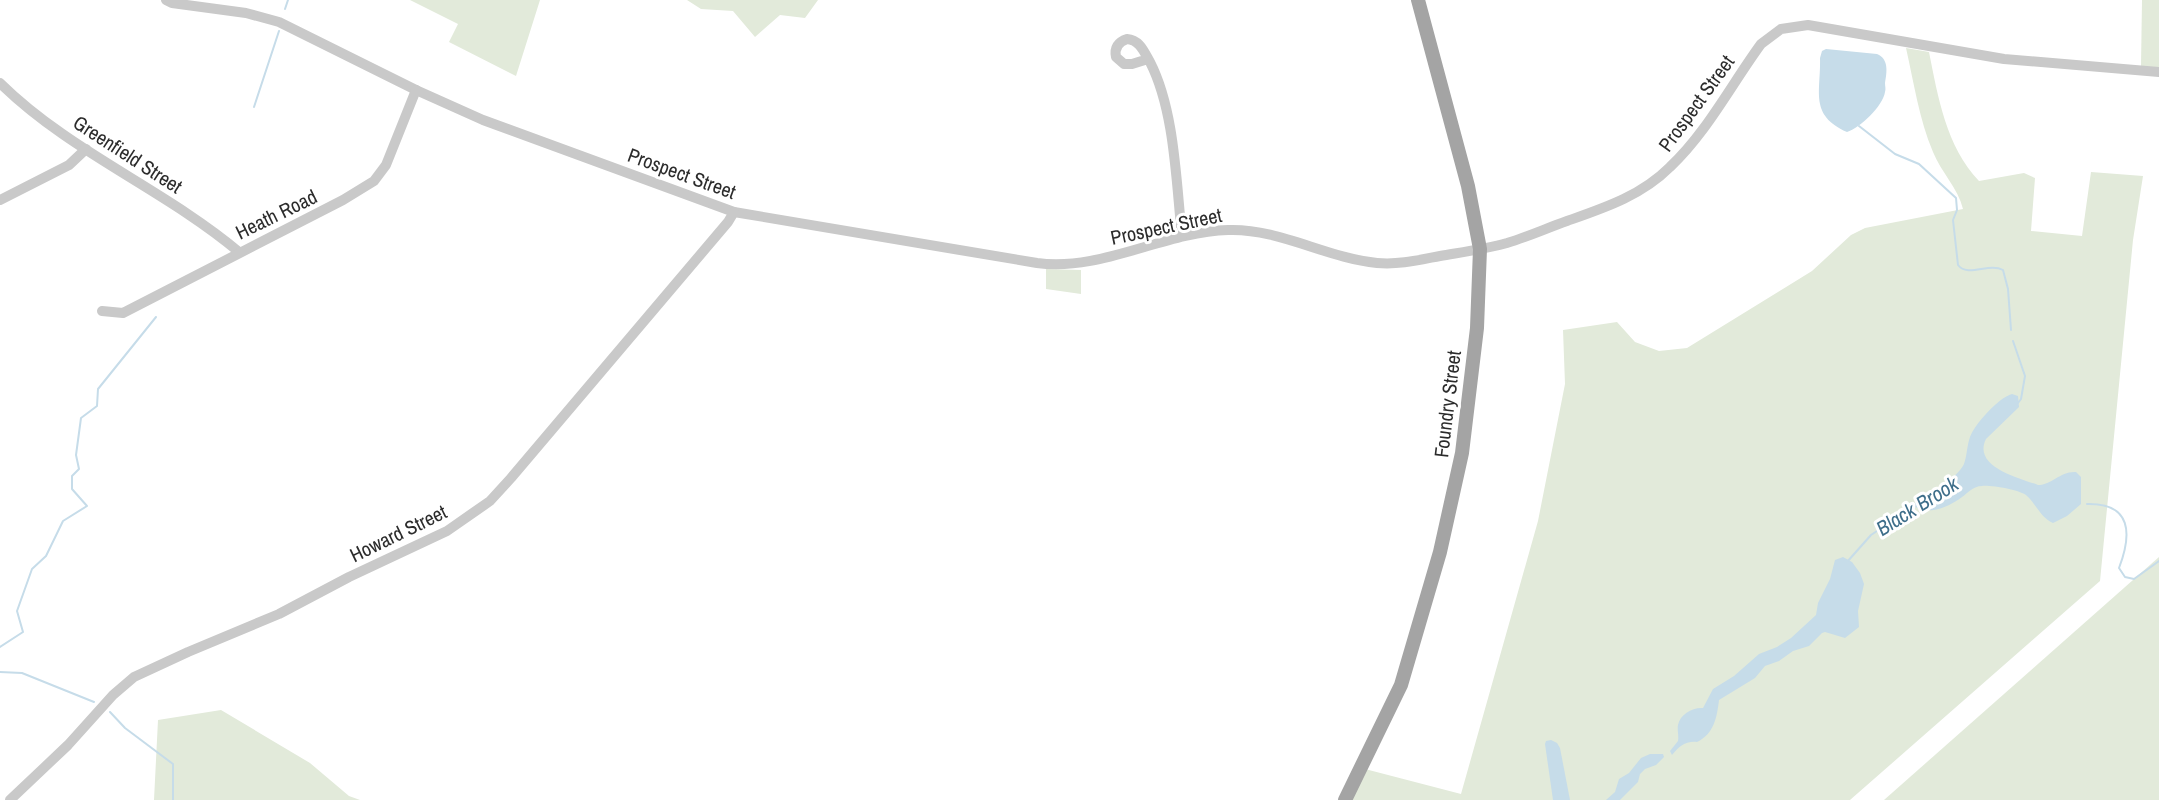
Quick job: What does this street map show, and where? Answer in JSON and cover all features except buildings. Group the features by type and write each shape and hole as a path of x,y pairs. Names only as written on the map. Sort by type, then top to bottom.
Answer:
{"main road":[{"name":"Foundry Street","path":"1346,800 1401,685 1440,552 1462,453 1477,328 1480,249 1468,186 1418,0"}],"street":[{"name":"Prospect Street","path":"166,0 220,5 279,22 416,90 483,120 734,212 1045,264 1064,265 1084,262 1182,236 1219,230 1253,231 1353,258 1383,263 1402,263 1506,243 1597,211 1629,197 1650,184 1670,168 1696,138 1761,44 1776,31 1787,27 1808,25 1826,27 2004,59 2159,72"},
{"path":"1148,59 1160,85 1167,110 1182,236"},
{"name":"Greenfield Street","path":"0,83 36,115 212,230 239,252"},
{"name":"Heath Road","path":"102,311 123,313 239,252 344,201 374,181 386,165 416,90"},
{"path":"0,200 69,165 86,149"},
{"name":"Howard Street","path":"10,800 68,745 113,695 134,677 279,614 349,577 447,531 490,501 734,212"}],"green space":[{"path":"410,0 540,0 516,76 449,42 458,24"},
{"path":"687,0 818,0 805,18 780,15 755,37 733,11 701,9"},
{"path":"2142,0 2159,0 2159,68 2141,66"},
{"path":"1906,48 1929,52 1940,103 1951,137 1979,181 2024,173 2035,178 2031,231 2082,236 2091,172 2143,176 2133,240 2100,581 1850,800 1350,800 1365,769 1461,794 1538,521 1565,384 1563,330 1617,322 1635,342 1659,351 1687,348 1812,271 1851,235 1865,228 1963,209 1928,139 1920,114"},
{"path":"1046,269 1081,270 1081,294 1046,289"},
{"path":"2159,557 2159,800 1884,800"},
{"path":"221,710 310,763 349,796 360,800 154,800 158,720"}],"water":[{"path":"1826,49 1877,54 1885,62 1887,70 1885,91 1880,104 1864,121 1847,132 1827,118 1822,110 1819,92 1820,58 1822,51"},
{"path":"2012,394 2018,396 2019,407 1986,439 1983,449 1986,457 2000,470 2038,485 2048,483 2070,472 2076,472 2081,477 2081,504 2067,516 2053,523 2045,518 2024,494 2006,488 1979,486 1945,507 1926,510 1914,506 1916,501 1942,485 1960,470 1965,461 1970,437 1977,425 1994,406"},
{"path":"1843,557 1852,562 1864,584 1858,611 1859,627 1845,638 1822,633 1809,646 1793,651 1779,661 1765,666 1755,678 1719,700 1716,719 1711,730 1703,739 1683,745 1672,755 1670,751 1678,741 1679,721 1684,715 1691,710 1703,708 1713,689 1734,676 1759,654 1791,638 1816,615 1818,603 1830,579 1835,560"},
{"path":"1551,740 1560,748 1570,800 1553,800 1545,744 1546,741"},
{"path":"1650,754 1663,754 1664,757 1656,765 1645,769 1640,774 1638,782 1620,800 1606,800 1615,792 1619,779 1629,773 1641,758"}],"waterway":[{"path":"285,9 288,0"},
{"path":"254,107 279,31"},
{"path":"1859,126 1895,154 1919,164 1956,198 1957,210 1953,220 1958,265 1967,270 1991,268 2003,270 2008,289 2011,330"},
{"path":"0,647 23,632 17,611 32,569 46,556 63,521 87,506 72,489 72,476 79,469 76,455 81,418 97,406 98,389 156,317"},
{"path":"2013,341 2025,376 2021,399 2018,403"},
{"name":"Black Brook","path":"2087,504 2102,505 2113,509 2125,523 2126,544 2119,568 2125,577 2134,579 2159,561"},
{"name":"Black Brook","path":"1847,562 1871,535 1916,505"},
{"path":"0,672 22,673 94,702"},
{"path":"110,712 125,728 173,764 173,800"}]}
